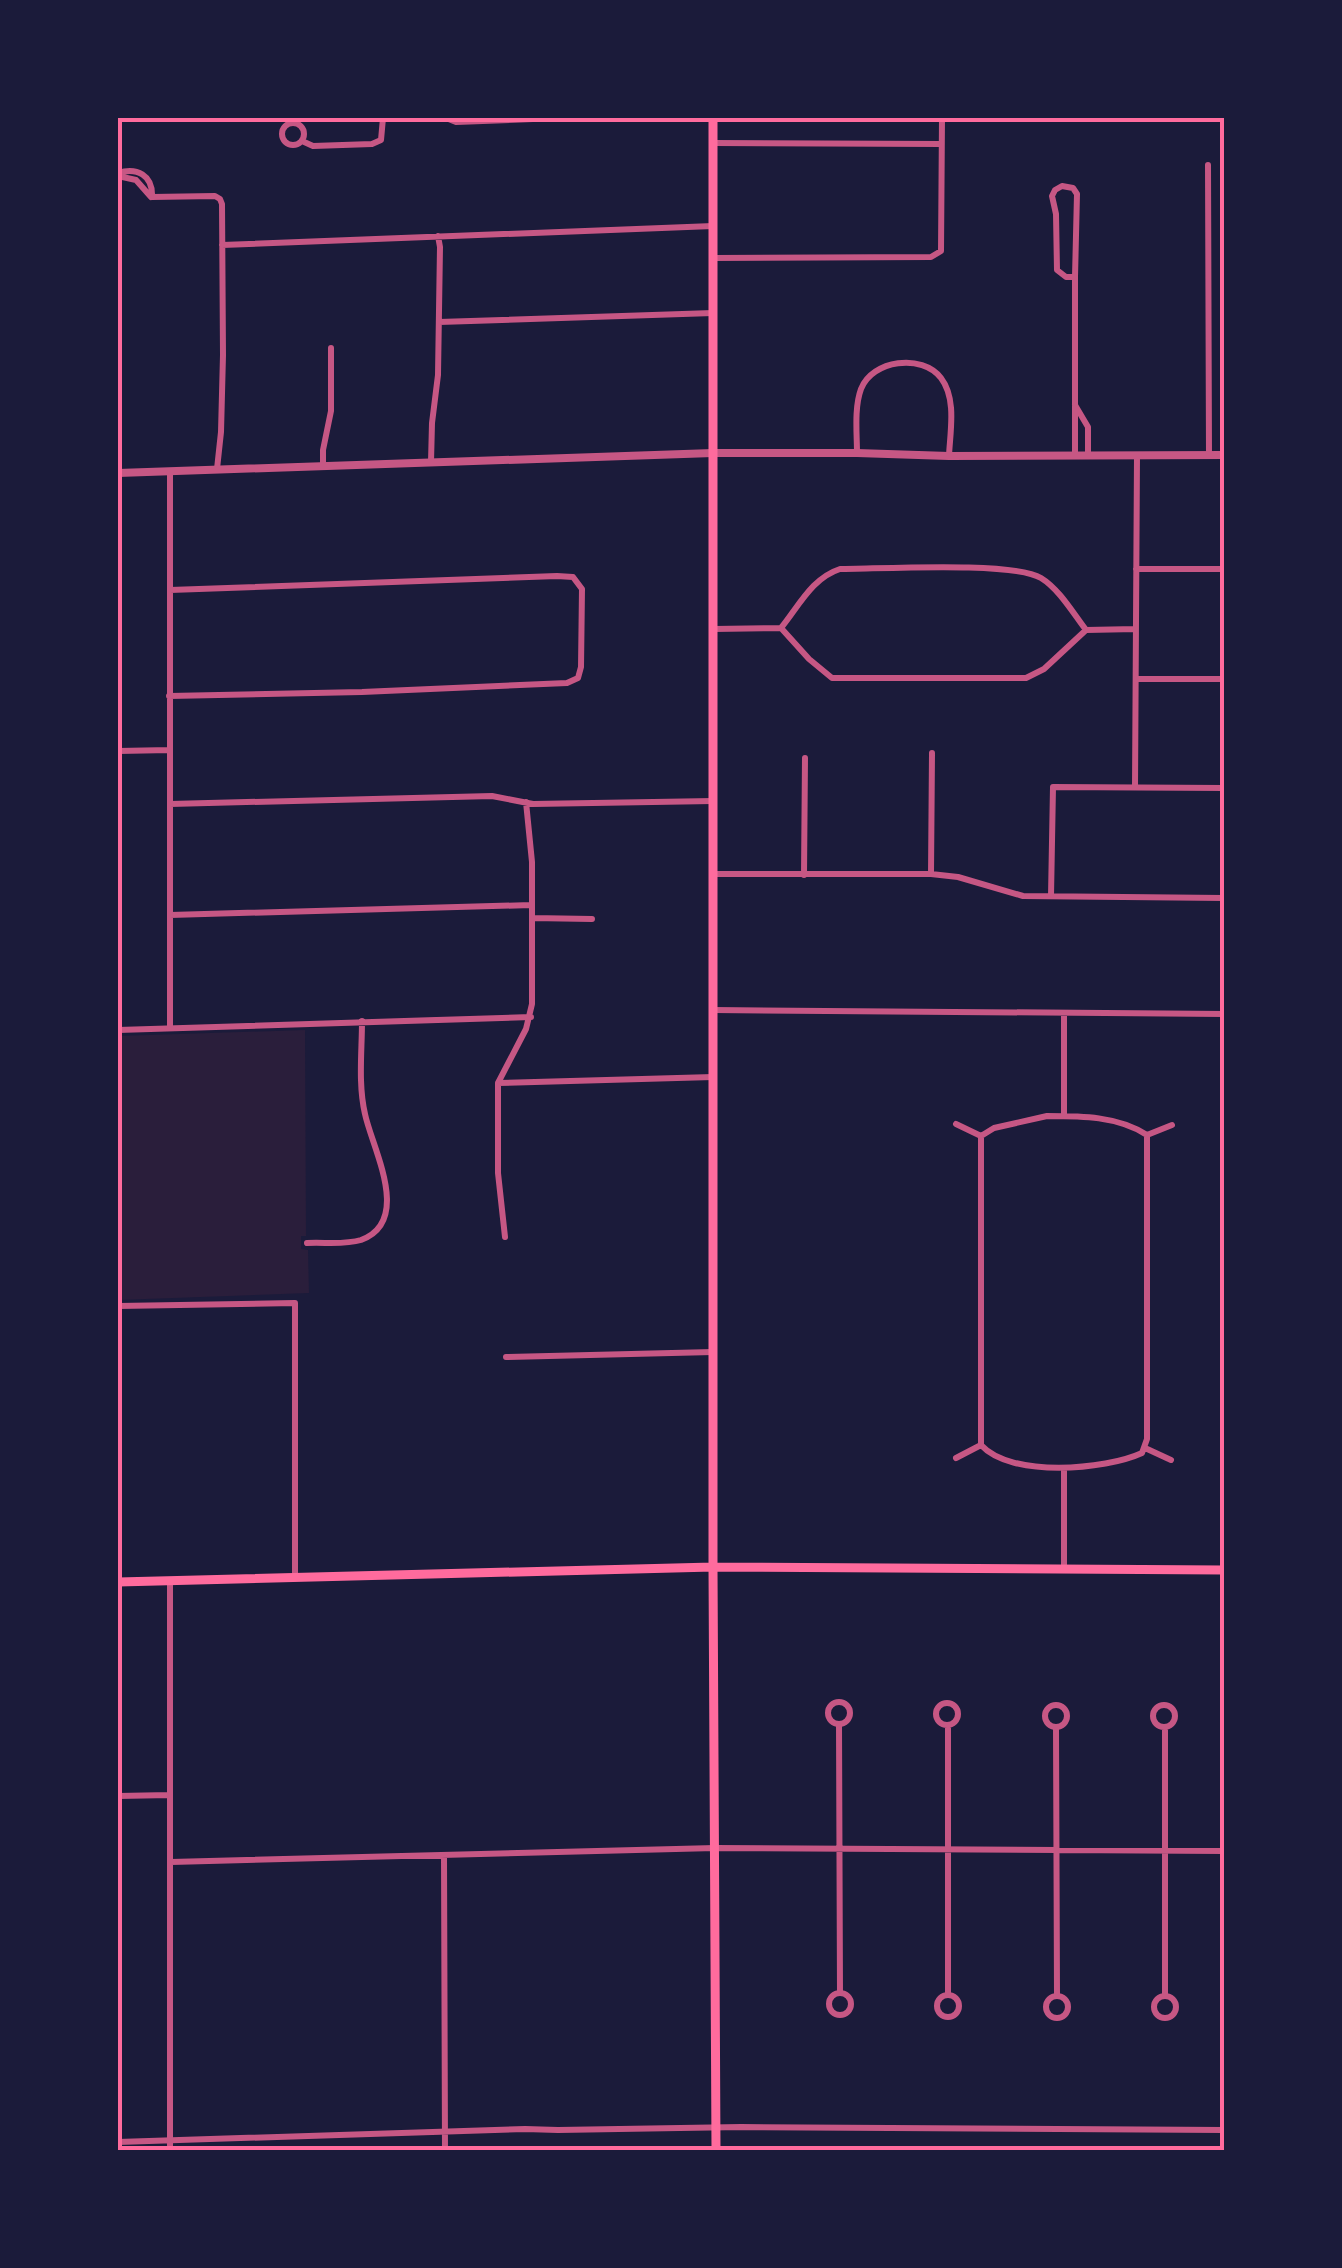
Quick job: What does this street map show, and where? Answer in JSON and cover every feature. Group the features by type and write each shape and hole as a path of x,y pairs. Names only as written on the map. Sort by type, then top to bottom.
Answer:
{"main road":[{"path":"712,118 716,2150"},
{"path":"118,1582 713,1567 1224,1570"}],"street":[{"path":"302,141 313,146 372,144 381,140 383,118"},
{"path":"446,118 456,122 558,118"},
{"path":"713,258 931,257 940,251 942,118"},
{"path":"713,143 942,144"},
{"path":"1208,165 1209,455"},
{"path":"118,174 136,180 152,197 220,198 223,393 217,470"},
{"path":"1074,277 1057,270 1052,196 1062,186 1073,188 1077,194 1076,456"},
{"path":"222,245 713,226"},
{"path":"432,462 438,375 438,236"},
{"path":"439,322 713,314"},
{"path":"324,466 331,348"},
{"path":"857,453 861,388 873,372 901,362 924,365 941,378 950,397 950,456"},
{"path":"1074,404 1088,426 1088,456"},
{"path":"1074,421 1086,421"},
{"path":"118,473 713,453 1224,455"},
{"path":"1135,787 1136,456"},
{"path":"170,471 170,1028"},
{"path":"781,628 814,584 840,569 975,568 1019,570 1038,576 1052,586 1086,630"},
{"path":"1136,569 1224,569"},
{"path":"169,696 567,683 578,678 581,667 582,589 573,577 557,576 170,590"},
{"path":"712,629 781,628 832,678 886,679 1026,678 1044,669 1086,630 1136,629"},
{"path":"1136,679 1224,679"},
{"path":"118,752 170,750"},
{"path":"931,874 932,753"},
{"path":"804,875 805,758"},
{"path":"1051,896 1053,787 1224,788"},
{"path":"170,804 492,796 547,804 712,801"},
{"path":"505,1237 498,1173 498,1083 530,1017 532,862 526,802"},
{"path":"712,874 931,874 958,877 1023,896 1224,898"},
{"path":"170,915 531,905"},
{"path":"532,918 592,918"},
{"path":"713,1010 1224,1014"},
{"path":"1064,1013 1064,1116"},
{"path":"118,1030 530,1017"},
{"path":"307,1242 358,1241 376,1230 386,1211 384,1170 363,1107 362,1021"},
{"path":"498,1083 713,1077"},
{"path":"981,1136 994,1128 1048,1116 1107,1119 1147,1135"},
{"path":"956,1124 981,1136"},
{"path":"1147,1135 1172,1126"},
{"path":"981,1136 981,1446 1003,1459 1064,1468 1116,1462 1146,1448 1147,1135"},
{"path":"118,1306 295,1303 295,1578"},
{"path":"506,1357 713,1352"},
{"path":"956,1458 981,1446"},
{"path":"1146,1448 1171,1460"},
{"path":"1064,1468 1064,1569"},
{"path":"170,1580 170,2150"},
{"path":"839,1724 840,1993"},
{"path":"948,1726 948,1994"},
{"path":"1056,1727 1056,1996"},
{"path":"1164,1727 1164,1996"},
{"path":"118,1796 170,1795"},
{"path":"172,1862 714,1848 1224,1851"},
{"path":"444,1855 445,2150"},
{"path":"118,2142 716,2127 1224,2130"}],"shaded area":[{"path":"305,1030 306,1236 301,1236 301,1249 308,1250 309,1293 118,1300 118,1036"}]}
